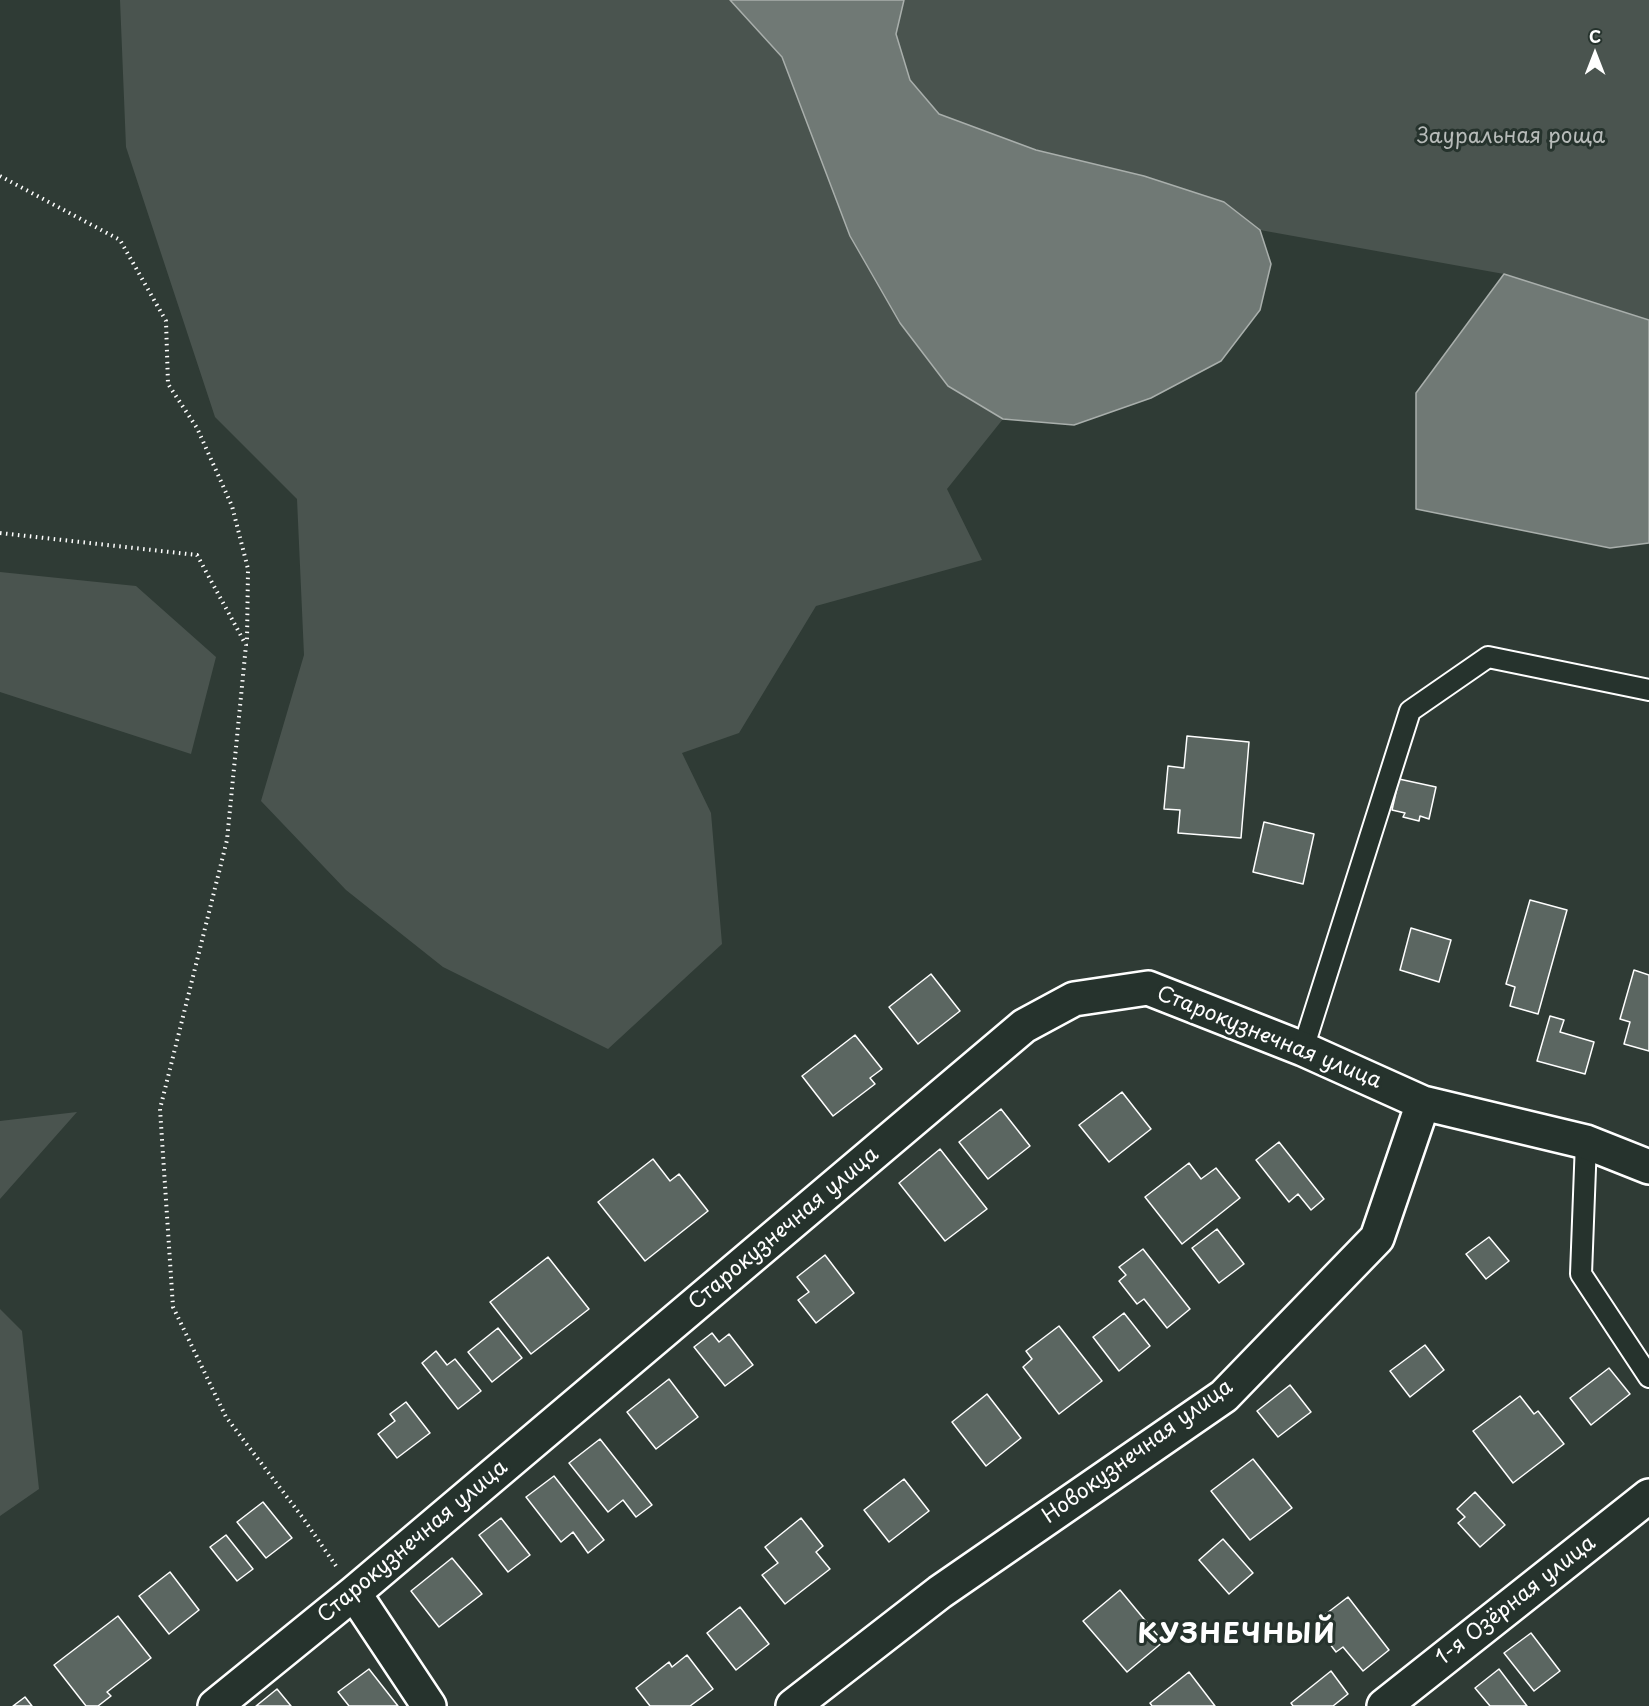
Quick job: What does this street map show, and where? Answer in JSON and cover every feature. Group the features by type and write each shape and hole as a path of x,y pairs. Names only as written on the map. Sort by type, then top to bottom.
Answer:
{"street":[{"name":"Старокузнечная улица","path":"214,1706 354,1593 1024,1026 1074,999 1148,988 1303,1049 1423,1103 1586,1142 1649,1167"},
{"name":"Новокузнечная улица","path":"793,1706 940,1592 1224,1396 1377,1238 1423,1103"},
{"name":"1-я Озёрная улица","path":"1384,1706 1649,1496"},
{"path":"354,1593 429,1706"}],"lane":[{"path":"1303,1049 1410,711 1488,657 1649,690"},
{"path":"1586,1142 1581,1274 1649,1377"}],"path":[{"path":"0,176 120,240 166,321 168,384 197,428 232,506 249,568 246,645 227,840 160,1109 173,1307 226,1417 303,1518 354,1593"},
{"path":"0,533 197,555 246,645"}],"green space":[{"path":"120,0 730,0 782,57 850,236 900,323 948,386 1003,419 947,489 982,560 816,606 739,733 682,753 711,813 722,944 608,1049 443,967 346,890 261,801 304,655 297,499 215,417 126,147"},
{"name":"Зауральная роща","path":"904,0 1649,0 1649,320 1504,274 1260,230 1224,202 1144,176 1036,150 939,114 910,80 896,34"},
{"path":"0,572 136,586 216,657 191,754 0,692"},
{"path":"77,1112 0,1199 0,1121"},
{"path":"0,1309 22,1331 39,1489 0,1516"}],"shaded area":[{"path":"730,0 904,0 896,34 910,80 939,114 1036,150 1144,176 1224,202 1260,230 1271,264 1260,310 1221,361 1151,398 1074,425 1003,419 948,386 900,323 850,236 782,57"},
{"path":"1504,274 1649,320 1649,543 1610,548 1416,509 1416,393"}],"building":[{"path":"1187,736 1249,742 1241,838 1178,833 1180,810 1164,809 1168,766 1184,768"},
{"path":"1399,779 1436,787 1429,819 1420,816 1419,821 1403,817 1405,813 1392,810"},
{"path":"1264,822 1314,834 1303,884 1253,872"},
{"path":"1530,900 1567,910 1538,1014 1510,1006 1515,987 1506,984"},
{"path":"1411,928 1451,940 1439,982 1400,970"},
{"path":"1634,970 1649,975 1649,1051 1624,1044 1630,1022 1620,1019"},
{"path":"931,974 960,1011 918,1044 889,1007"},
{"path":"1550,1016 1564,1020 1560,1032 1594,1042 1585,1074 1537,1061"},
{"path":"855,1035 882,1069 870,1078 875,1084 833,1116 802,1076"},
{"path":"1122,1092 1151,1129 1109,1162 1079,1125"},
{"path":"1001,1109 1030,1146 988,1179 959,1142"},
{"path":"1279,1142 1324,1199 1311,1210 1298,1194 1289,1202 1256,1160"},
{"path":"940,1149 987,1209 945,1241 899,1183"},
{"path":"653,1159 670,1181 679,1174 708,1211 645,1261 598,1202"},
{"path":"1189,1163 1201,1179 1216,1168 1240,1198 1182,1244 1145,1197"},
{"path":"1217,1229 1244,1264 1219,1283 1192,1248"},
{"path":"1489,1237 1509,1261 1486,1279 1466,1254"},
{"path":"1143,1249 1190,1309 1167,1328 1144,1299 1137,1304 1119,1281 1126,1275 1119,1267"},
{"path":"825,1255 854,1293 816,1323 798,1300 809,1292 797,1277"},
{"path":"548,1257 589,1309 531,1354 490,1302"},
{"path":"1124,1313 1150,1346 1119,1371 1093,1337"},
{"path":"1059,1326 1102,1381 1059,1414 1023,1367 1032,1359 1026,1351"},
{"path":"498,1328 522,1358 492,1382 468,1352"},
{"path":"712,1333 719,1342 729,1334 753,1365 725,1386 694,1347"},
{"path":"1425,1345 1444,1370 1410,1397 1390,1371"},
{"path":"436,1351 447,1365 455,1359 481,1391 458,1409 422,1363"},
{"path":"1609,1368 1630,1394 1591,1425 1570,1398"},
{"path":"669,1379 698,1417 656,1449 627,1412"},
{"path":"1290,1385 1311,1412 1278,1437 1257,1411"},
{"path":"987,1394 1021,1438 986,1466 952,1422"},
{"path":"1520,1396 1534,1414 1538,1411 1564,1444 1513,1483 1473,1431"},
{"path":"406,1402 430,1433 397,1458 378,1434 395,1421 390,1414"},
{"path":"600,1439 652,1505 636,1517 623,1500 608,1512 569,1463"},
{"path":"1253,1459 1292,1508 1250,1540 1211,1491"},
{"path":"554,1476 604,1540 588,1553 573,1532 561,1542 526,1497"},
{"path":"904,1479 929,1511 889,1542 864,1510"},
{"path":"1475,1492 1505,1525 1480,1547 1458,1523 1465,1517 1457,1509"},
{"path":"263,1502 292,1538 266,1558 237,1522"},
{"path":"501,1518 530,1555 508,1572 479,1535"},
{"path":"801,1518 823,1546 816,1552 830,1569 785,1604 762,1575 778,1563 765,1547"},
{"path":"226,1535 253,1569 237,1581 210,1547"},
{"path":"1223,1539 1253,1573 1229,1594 1199,1560"},
{"path":"452,1558 482,1594 439,1627 411,1591"},
{"path":"170,1572 199,1610 169,1634 139,1596"},
{"path":"1120,1590 1163,1642 1127,1672 1083,1621"},
{"path":"1348,1597 1389,1650 1363,1671 1343,1647 1336,1652 1314,1623"},
{"path":"740,1607 769,1644 736,1670 707,1633"},
{"path":"118,1616 151,1658 107,1692 111,1696 98,1706 86,1706 54,1665"},
{"path":"1531,1633 1560,1671 1534,1691 1504,1653"},
{"path":"687,1655 713,1689 690,1706 650,1706 636,1688 669,1662 672,1667"},
{"path":"369,1669 398,1706 349,1706 338,1692"},
{"path":"1499,1669 1527,1706 1490,1706 1475,1688"},
{"path":"1331,1671 1348,1694 1333,1706 1293,1706 1291,1703"},
{"path":"1189,1672 1215,1706 1152,1706 1150,1703"},
{"path":"277,1689 291,1706 256,1706"},
{"path":"25,1697 32,1706 13,1706"}],"district":[{"name":"КУЗНЕЧНЫЙ","path":"1237,1636"}]}
